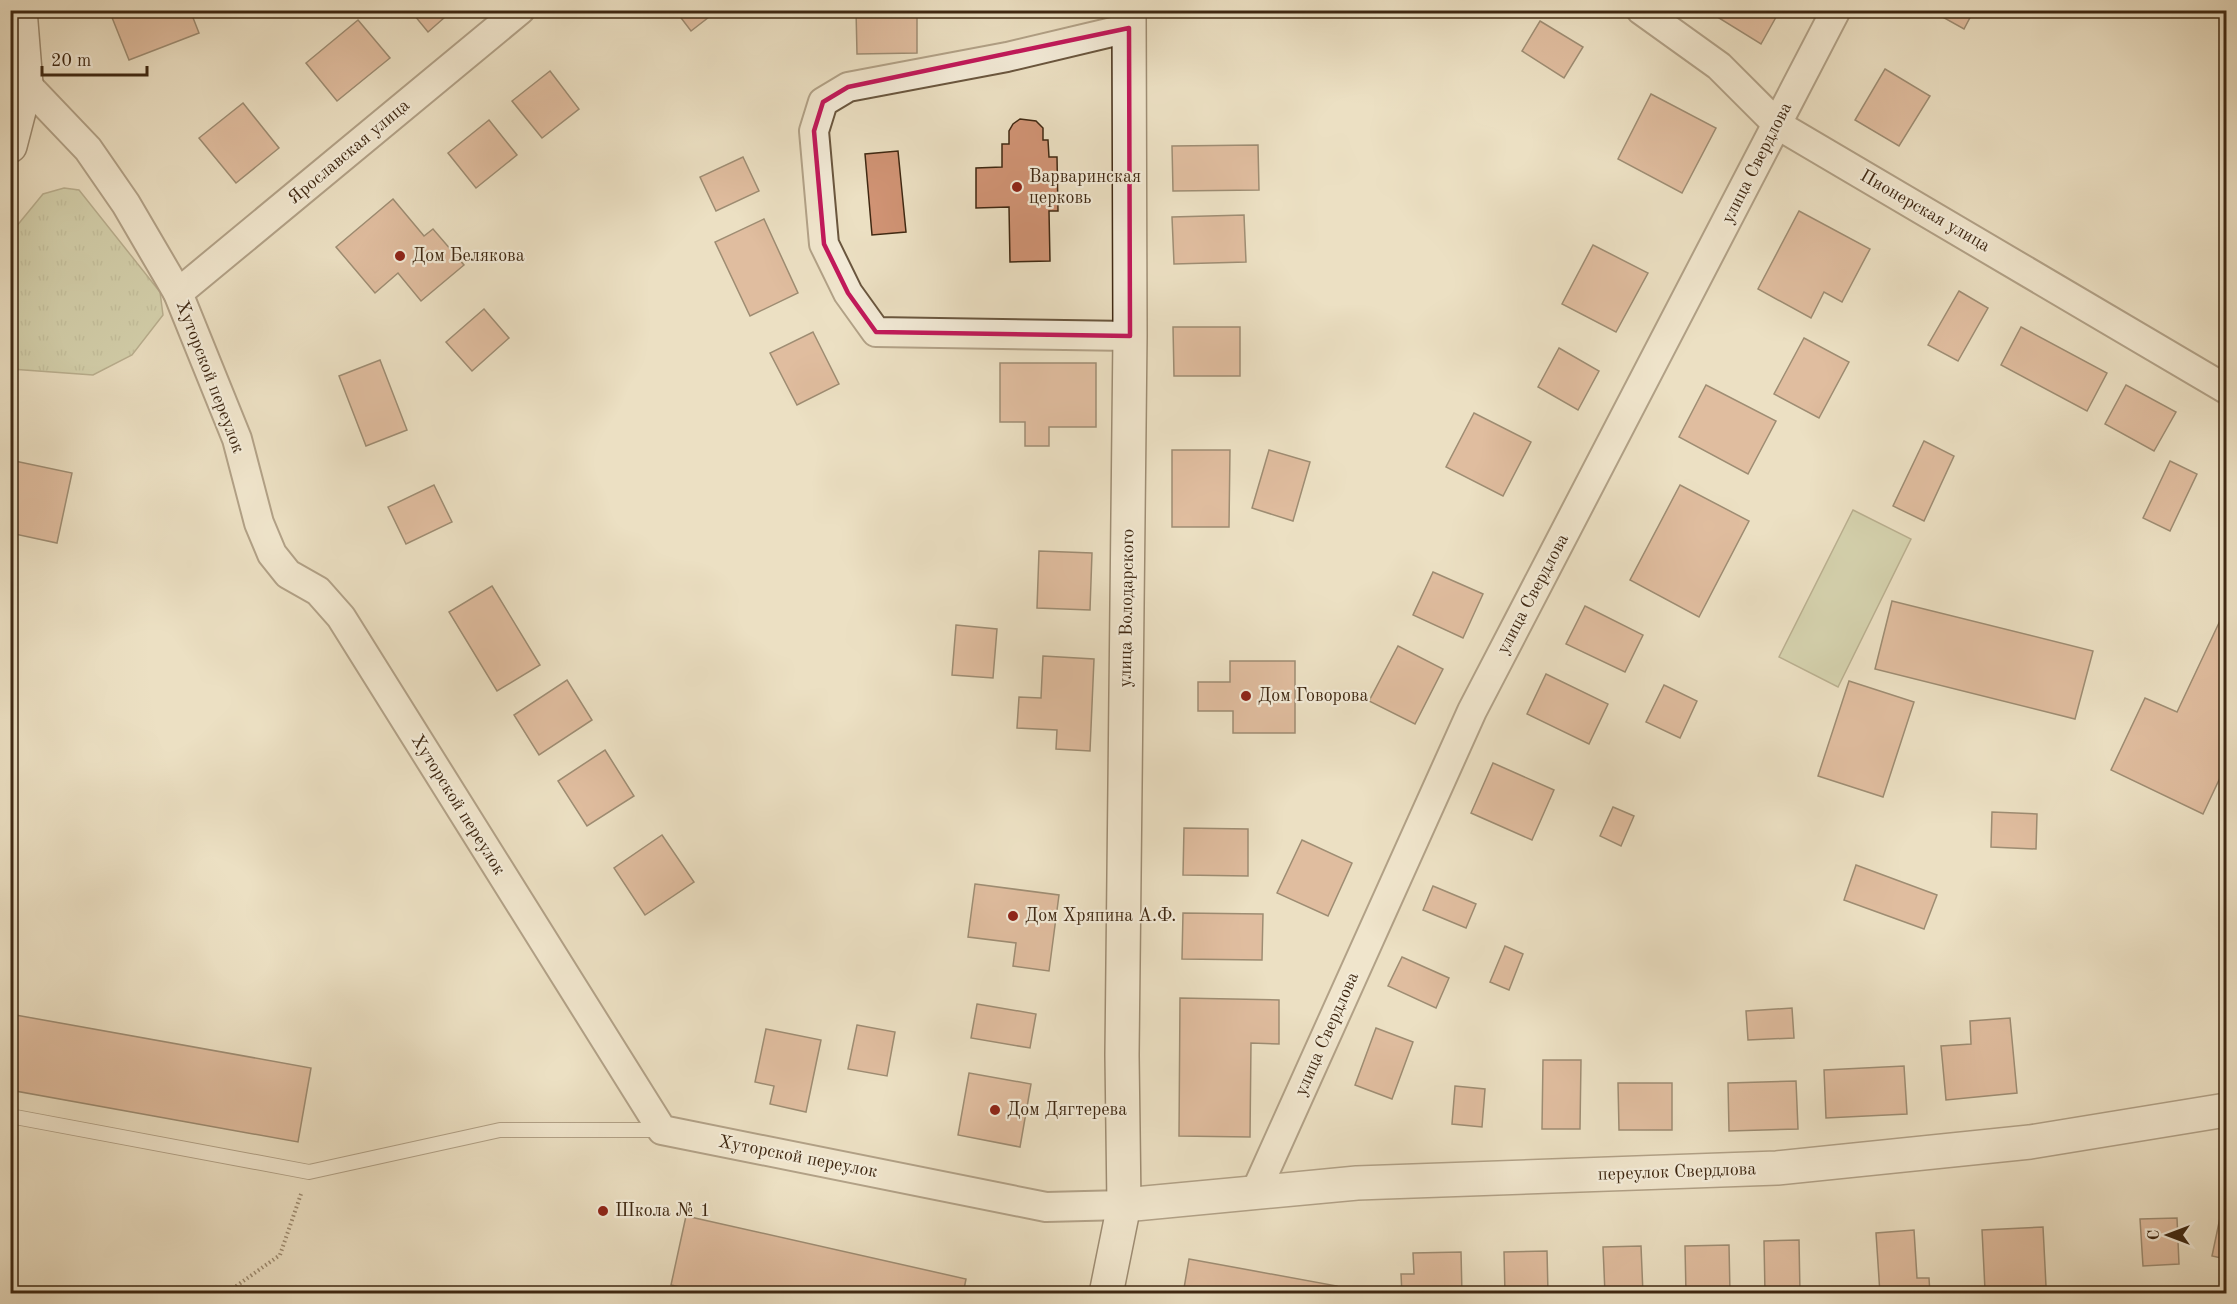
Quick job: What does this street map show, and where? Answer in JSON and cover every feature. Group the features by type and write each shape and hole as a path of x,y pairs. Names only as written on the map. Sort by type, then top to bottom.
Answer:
{"main road":[{"path":"10,146 26,84 24,33 20,10"},
{"name":"улица Володарского","path":"1106,1293 1124,1205 1122,1043 1130,336 1129,19"},
{"name":"переулок Свердлова","path":"1124,1205 1357,1183 1776,1168 2030,1142 2226,1110"}],"street":[{"name":"Ярославская улица","path":"178,293 520,10"},
{"name":"Пионерская улица","path":"1641,10 1719,66 1778,125 2226,389"},
{"name":"улица Свердлова","path":"1256,1191 1472,711 1836,10"},
{"path":"1129,19 1007,57 848,87 823,102 814,131 824,244 848,293 876,333 1130,336"},
{"name":"Хуторской переулок","path":"26,84 88,149 126,204 178,293 237,439 259,523 272,554 288,573 318,591 340,617 662,1130 1046,1207 1124,1205"}],"lane":[{"path":"10,1116 309,1172 500,1130 662,1130"}],"path":[{"path":"225,1293 280,1255 309,1172"}],"highlighted area":[{"path":"1129,28 1130,336 876,332 848,293 824,244 814,131 823,102 848,87"}],"green space":[{"path":"64,188 79,190 160,292 163,315 132,355 93,375 11,369 11,233 43,194"},
{"path":"1853,510 1911,539 1838,687 1779,657"}],"building":[{"path":"109,10 190,10 199,33 129,60"},
{"path":"410,10 453,10 428,32"},
{"path":"675,10 718,10 691,31"},
{"path":"856,10 917,12 917,53 857,54"},
{"path":"1706,10 1780,10 1761,44"},
{"path":"1930,10 1974,10 1964,29"},
{"path":"358,20 390,58 337,101 306,63"},
{"path":"1540,21 1583,47 1564,78 1522,51"},
{"path":"1885,69 1930,96 1899,146 1855,120"},
{"path":"550,71 579,109 542,138 512,101"},
{"path":"1651,94 1716,128 1682,193 1618,159"},
{"path":"243,103 279,148 236,183 199,138"},
{"name":"Варваринская церковь","path":"1020,119 1036,121 1043,128 1043,140 1048,140 1049,157 1057,157 1058,211 1049,211 1050,261 1010,262 1009,207 976,208 976,168 1002,167 1002,144 1009,144 1009,131"},
{"path":"489,120 517,155 476,188 448,153"},
{"path":"1258,145 1259,190 1173,191 1172,146"},
{"path":"898,151 906,232 872,235 865,154"},
{"path":"743,157 759,191 716,211 700,177"},
{"name":"Дом Белякова","path":"393,199 424,236 433,229 464,265 421,301 398,273 375,293 336,247"},
{"path":"1799,211 1870,249 1842,302 1824,292 1811,318 1758,289"},
{"path":"1244,215 1246,262 1174,264 1172,217"},
{"path":"764,219 798,293 750,316 715,242"},
{"path":"1593,245 1648,273 1616,332 1562,304"},
{"path":"1959,291 1988,308 1958,361 1928,345"},
{"path":"484,309 509,338 472,371 446,342"},
{"path":"1173,327 1240,327 1240,376 1174,376"},
{"path":"2021,327 2107,373 2087,411 2001,365"},
{"path":"813,332 839,384 797,405 770,353"},
{"path":"1804,338 1849,362 1819,418 1774,394"},
{"path":"1559,348 1599,371 1578,410 1538,387"},
{"path":"380,360 407,430 366,446 339,376"},
{"path":"1000,363 1096,363 1096,427 1049,427 1049,446 1025,446 1025,422 1000,422"},
{"path":"1706,385 1776,421 1748,474 1679,437"},
{"path":"2126,385 2176,412 2154,451 2105,424"},
{"path":"1474,413 1531,442 1503,496 1446,467"},
{"path":"1924,441 1954,456 1924,521 1893,506"},
{"path":"1172,450 1230,450 1229,527 1172,527"},
{"path":"1269,450 1310,462 1293,521 1252,508"},
{"path":"10,460 72,473 57,543 10,533"},
{"path":"2170,461 2197,474 2170,531 2143,518"},
{"path":"434,485 452,522 406,544 388,507"},
{"path":"1680,485 1749,521 1699,617 1630,580"},
{"path":"1039,551 1092,553 1090,610 1037,608"},
{"path":"1433,572 1483,594 1463,638 1413,615"},
{"path":"492,586 540,665 497,691 449,612"},
{"path":"1892,601 2093,651 2075,719 1875,669"},
{"path":"1585,606 1643,635 1625,672 1566,644"},
{"path":"2226,608 2226,765 2203,814 2111,770 2145,698 2177,712"},
{"path":"956,625 997,629 993,678 952,675"},
{"path":"1398,646 1443,669 1415,724 1369,701"},
{"path":"1043,656 1094,659 1090,751 1056,749 1057,730 1017,728 1019,697 1041,698"},
{"name":"Дом Говорова","path":"1230,661 1295,661 1295,733 1233,733 1233,711 1198,711 1198,682 1230,682"},
{"path":"1546,674 1608,704 1589,744 1527,714"},
{"path":"567,680 592,720 539,755 514,715"},
{"path":"1849,681 1914,702 1883,797 1818,776"},
{"path":"1664,685 1697,701 1680,738 1646,722"},
{"path":"605,750 634,796 587,826 558,781"},
{"path":"1493,763 1554,790 1532,840 1471,813"},
{"path":"1613,807 1634,816 1621,846 1600,836"},
{"path":"1992,812 2037,814 2036,849 1991,847"},
{"path":"1184,828 1248,829 1248,876 1183,875"},
{"path":"662,835 694,882 645,915 614,868"},
{"path":"1302,840 1352,863 1328,916 1277,893"},
{"path":"1856,865 1937,895 1924,929 1844,900"},
{"name":"Дом Хряпина А.Ф.","path":"975,884 1059,895 1049,971 1013,966 1016,943 968,937"},
{"path":"1433,886 1476,904 1466,928 1423,910"},
{"path":"1183,913 1263,914 1262,960 1182,959"},
{"path":"1505,946 1523,954 1509,990 1490,982"},
{"path":"1402,957 1449,978 1436,1008 1388,986"},
{"path":"1180,998 1279,1000 1279,1044 1251,1043 1250,1137 1179,1136"},
{"path":"977,1004 1036,1014 1030,1048 971,1038"},
{"path":"1792,1008 1794,1038 1748,1040 1746,1011"},
{"path":"10,1014 311,1068 298,1142 10,1090"},
{"path":"2010,1018 2017,1093 1946,1100 1941,1046 1971,1044 1970,1021"},
{"path":"857,1025 895,1032 887,1076 848,1069"},
{"path":"1376,1028 1413,1042 1392,1099 1355,1085"},
{"path":"766,1029 821,1040 806,1112 770,1104 774,1086 755,1082"},
{"path":"1543,1060 1581,1060 1580,1129 1542,1129"},
{"path":"1904,1066 1907,1114 1826,1118 1824,1070"},
{"name":"Дом Дягтерева","path":"969,1073 1031,1084 1020,1147 958,1135"},
{"path":"1796,1081 1798,1129 1729,1131 1728,1083"},
{"path":"1618,1083 1672,1083 1672,1130 1619,1130"},
{"path":"1455,1086 1485,1089 1482,1127 1452,1124"},
{"path":"2221,1213 2226,1214 2226,1259 2212,1256"},
{"path":"686,1216 966,1279 963,1294 710,1294 671,1285"},
{"path":"2177,1218 2179,1264 2143,1266 2140,1219"},
{"path":"2043,1227 2046,1286 1985,1290 1982,1230"},
{"path":"1914,1230 1917,1278 1929,1278 1930,1294 1880,1294 1876,1233"},
{"path":"1799,1240 1800,1294 1765,1294 1764,1241"},
{"path":"1729,1245 1730,1294 1686,1294 1685,1246"},
{"path":"1641,1246 1643,1294 1605,1294 1603,1247"},
{"path":"1547,1251 1548,1293 1505,1294 1504,1252"},
{"path":"1461,1252 1462,1294 1402,1294 1401,1274 1414,1274 1413,1253"},
{"path":"1189,1259 1337,1286 1336,1294 1183,1294"}],"place":[{"name":"Варваринская церковь","path":"1017,187"},
{"name":"Дом Белякова","path":"400,256"},
{"name":"Дом Говорова","path":"1246,696"},
{"name":"Дом Хряпина А.Ф.","path":"1013,916"},
{"name":"Дом Дягтерева","path":"995,1110"},
{"name":"Школа № 1","path":"603,1211"}]}
